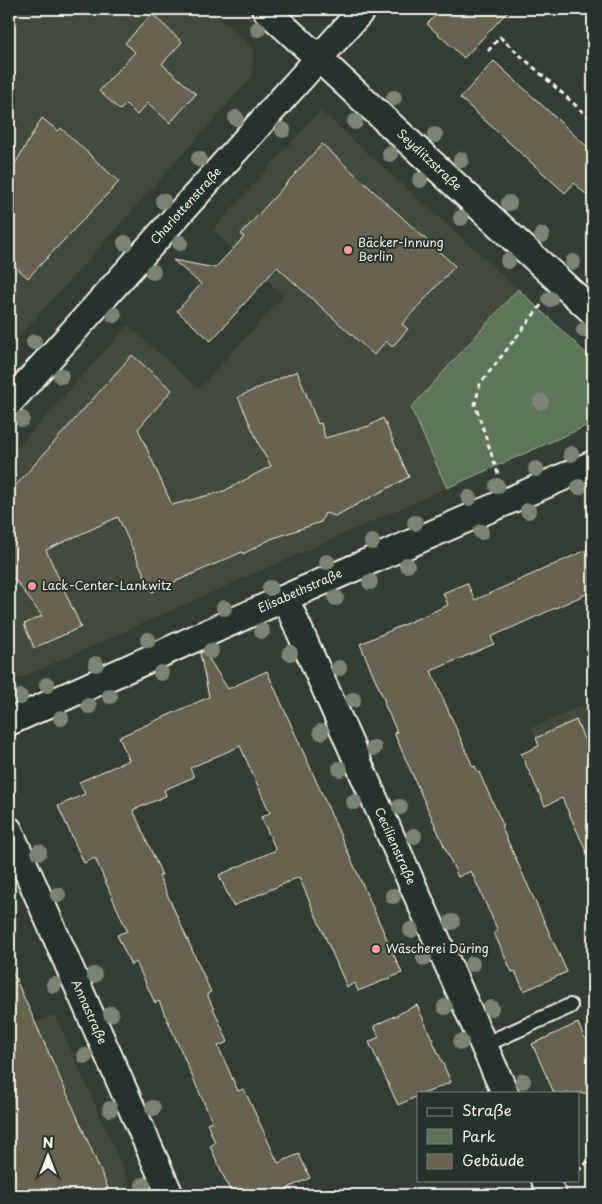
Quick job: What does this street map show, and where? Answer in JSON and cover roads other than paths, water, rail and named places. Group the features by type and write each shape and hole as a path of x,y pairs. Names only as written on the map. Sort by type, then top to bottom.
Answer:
{"street":[{"name":"Seydlitzstraße","path":"266,9 593,312"},
{"name":"Charlottenstraße","path":"9,403 363,9"},
{"name":"Elisabethstraße","path":"9,722 284,598 593,464"},
{"name":"Cecilienstraße","path":"284,598 505,1092"},
{"name":"Annastraße","path":"9,830 170,1195"},
{"path":"546,1182 553,1195"}],"lane":[{"path":"484,1045 570,1006"}],"place":[{"name":"Bäcker-Innung Berlin","path":"348,250"},
{"name":"Lack-Center-Lankwitz","path":"32,586"},
{"name":"Wäscherei Düring","path":"376,949"}]}
